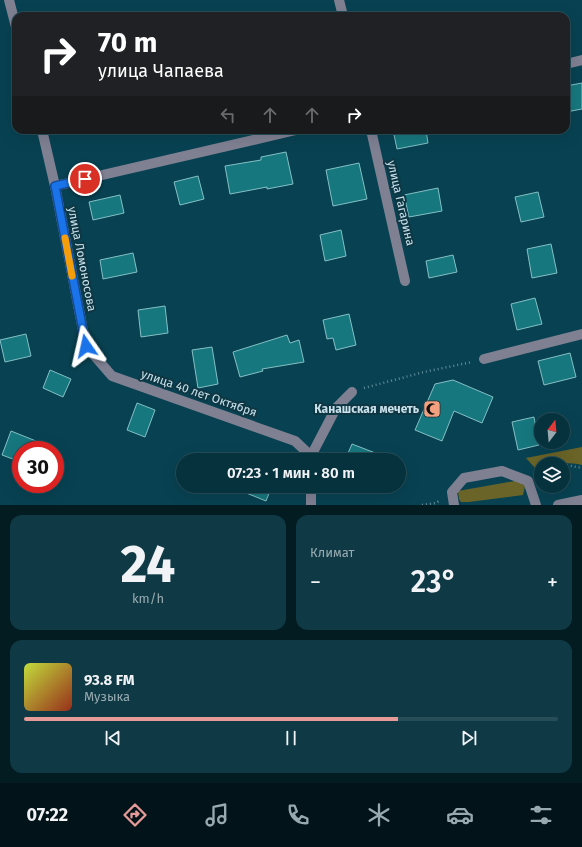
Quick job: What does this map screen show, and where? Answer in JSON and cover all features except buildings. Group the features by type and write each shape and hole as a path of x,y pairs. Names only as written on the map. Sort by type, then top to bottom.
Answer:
{"street":[{"path":"9,0 12,12"},
{"path":"340,0 343,12"},
{"path":"570,63 582,60"},
{"name":"улица Ломоносова","path":"43,134 55,186 86,346"},
{"path":"55,186 279,134"},
{"name":"улица Гагарина","path":"372,134 405,281"},
{"path":"484,359 582,334"},
{"name":"улица 40 лет Октября","path":"86,346 112,376 295,441 306,453"},
{"path":"314,453 336,408 352,392"},
{"path":"454,505 452,492 464,478 502,471 528,481 536,505"},
{"path":"311,493 311,505"},
{"path":"558,505 582,500"}],"path":[{"path":"352,392 424,372 484,359"},
{"path":"570,466 582,468"},
{"path":"422,505 436,503 452,492"}],"shaded area":[{"path":"582,447 582,465 570,463 570,457 534,457 534,467 526,458"},
{"path":"520,480 525,486 523,495 469,502 461,502 459,499 458,491"}],"slow traffic":[{"path":"65,238 72,276"}],"place":[{"name":"Канашская мечеть","path":"432,409"}],"route":[{"path":"85,179 55,186 86,346"}]}
